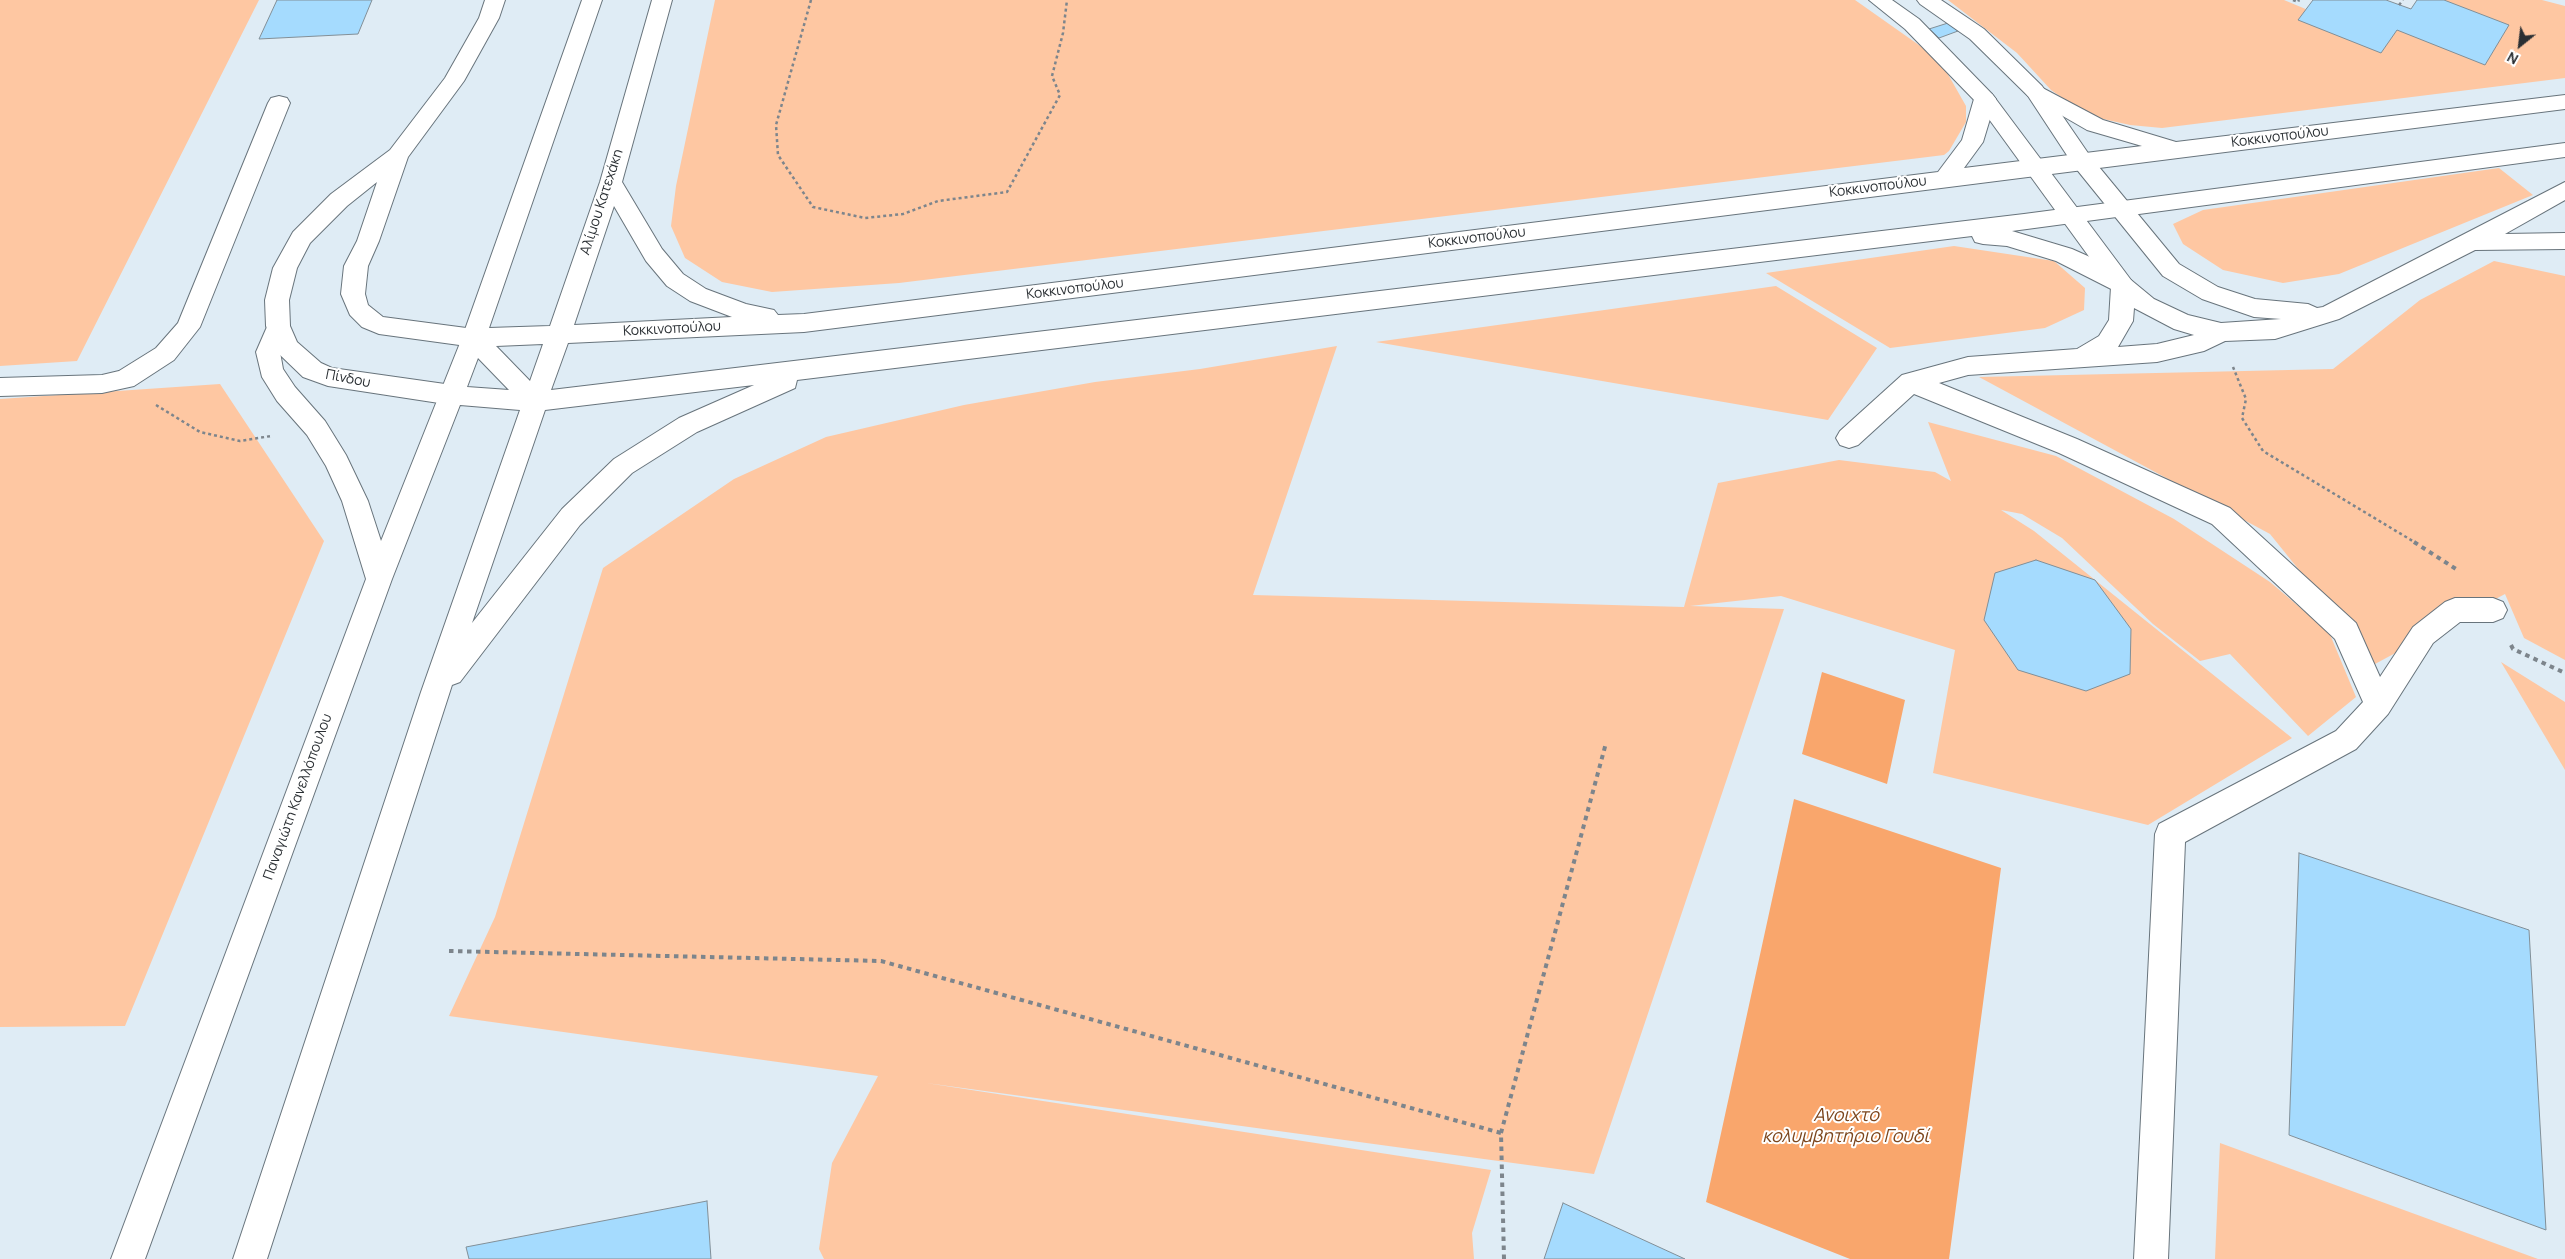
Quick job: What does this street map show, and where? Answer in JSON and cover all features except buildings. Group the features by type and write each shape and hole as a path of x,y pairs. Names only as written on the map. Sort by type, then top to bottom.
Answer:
{"main road":[{"name":"Πίνδου","path":"452,395 328,377 312,370 287,347 278,326 278,300 282,279 294,248 301,238 338,200 398,155 454,81 489,18 495,0"},
{"path":"535,402 474,338 592,0"},
{"name":"Αλίμου Κατεχάκη","path":"535,402 611,182 662,0"},
{"path":"1879,0 1912,24 1955,66 1985,99 2123,286 2121,321 2108,342 2081,359"},
{"path":"1927,0 1977,34 2035,91 2082,161 2123,209 2142,237 2172,270 2208,295 2223,319 2221,332"},
{"path":"1955,66 1960,54 1980,50 2001,56"},
{"path":"2035,91 2095,125 2178,150"},
{"path":"1944,179 1972,142 1985,99"},
{"name":"Κοκκινοπούλου","path":"474,338 804,323 2082,161 2565,102"},
{"path":"0,387 102,384 124,380 166,354 188,327 279,103"},
{"path":"452,395 535,402 2072,216 2565,150"},
{"name":"Πίνδου","path":"398,155 368,241 356,266 353,294 358,309 370,321 380,325 474,338"},
{"path":"611,182 654,255 675,280 698,295 743,312 804,323"},
{"path":"1939,232 2007,238 2064,255 2100,271 2123,286 2146,305 2182,323 2221,332 2274,330 2331,313 2471,242 2565,190"},
{"path":"2471,242 2565,241"},
{"path":"2172,270 2210,293 2254,308 2294,314 2331,313"},
{"path":"278,326 268,352 271,370 286,394 316,428 337,462 355,500 379,579"},
{"path":"1849,438 1911,382 1968,366 2157,354 2195,345 2221,332"},
{"name":"Παναγιώτη Κανελλόπουλου","path":"128,1259 379,579 474,338"},
{"path":"435,692 570,518 623,466 688,425 818,368"},
{"path":"1911,382 2068,446 2221,516 2346,631 2378,705"},
{"path":"250,1259 435,692 535,402"},
{"path":"2150,1259 2170,834 2346,740 2378,705 2423,635 2455,610 2493,610"}],"path":[{"path":"810,0 776,125 778,155 813,208 865,218 903,214 938,201 1007,192 1060,95 1052,76 1063,33 1067,0"},
{"path":"2293,0 2298,2 2299,0"},
{"path":"2399,5 2403,0"},
{"path":"2221,332 2246,398 2242,418 2264,451 2402,533 2481,586 2513,649 2565,673"},
{"path":"124,380 166,413 200,432 240,441 316,428"},
{"path":"1504,1259 1501,1133 1606,743"},
{"path":"449,951 881,961 1501,1133"}],"shaded area":[{"path":"0,0 259,0 77,361 0,366"},
{"path":"715,0 1855,0 1926,50 1945,69 1966,106 1966,122 1949,151 1944,155 899,283 772,292 722,282 685,258 671,226 676,186"},
{"path":"1948,0 2284,0 2320,15 2411,13 2420,0 2542,0 2565,6 2565,78 2162,128 2130,125 2103,119 2074,106 2051,90 2017,53"},
{"path":"2499,168 2533,195 2339,274 2283,283 2223,270 2183,244 2173,224 2203,210"},
{"path":"1954,246 2054,261 2085,288 2084,310 2045,328 1890,348 1766,273"},
{"path":"2494,261 2565,276 2565,660 2524,638 2505,594 2375,664 2270,534 1979,377 2333,369 2420,300"},
{"path":"1776,286 1877,348 1828,420 1376,342"},
{"path":"1337,346 1253,595 1684,607 1718,483 1839,460 1935,472 1951,481 1928,422 2056,456 2174,519 2270,582 2329,632 2356,697 2308,736 2230,654 2200,661 2153,624 2062,538 2022,514 2001,510 2034,531 2292,738 2148,825 1933,773 1955,650 1781,596 1690,606 1784,609 1594,1174 926,1083 1491,1170 1472,1233 1474,1259 824,1259 819,1249 832,1163 878,1076 449,1016 495,917 603,568 734,479 826,437 964,405 1095,382 1200,369"},
{"path":"220,384 324,541 125,1026 0,1027 0,399"},
{"path":"2501,662 2565,702 2565,770"},
{"path":"2220,1143 2382,1202 2538,1259 2215,1259"}],"water":[{"path":"1822,672 1905,700 1887,784 1802,754"},
{"name":"Ανοιχτό κολυμβητήριο Γουδί","path":"1794,799 2001,868 1949,1259 1850,1259 1706,1202"}]}
